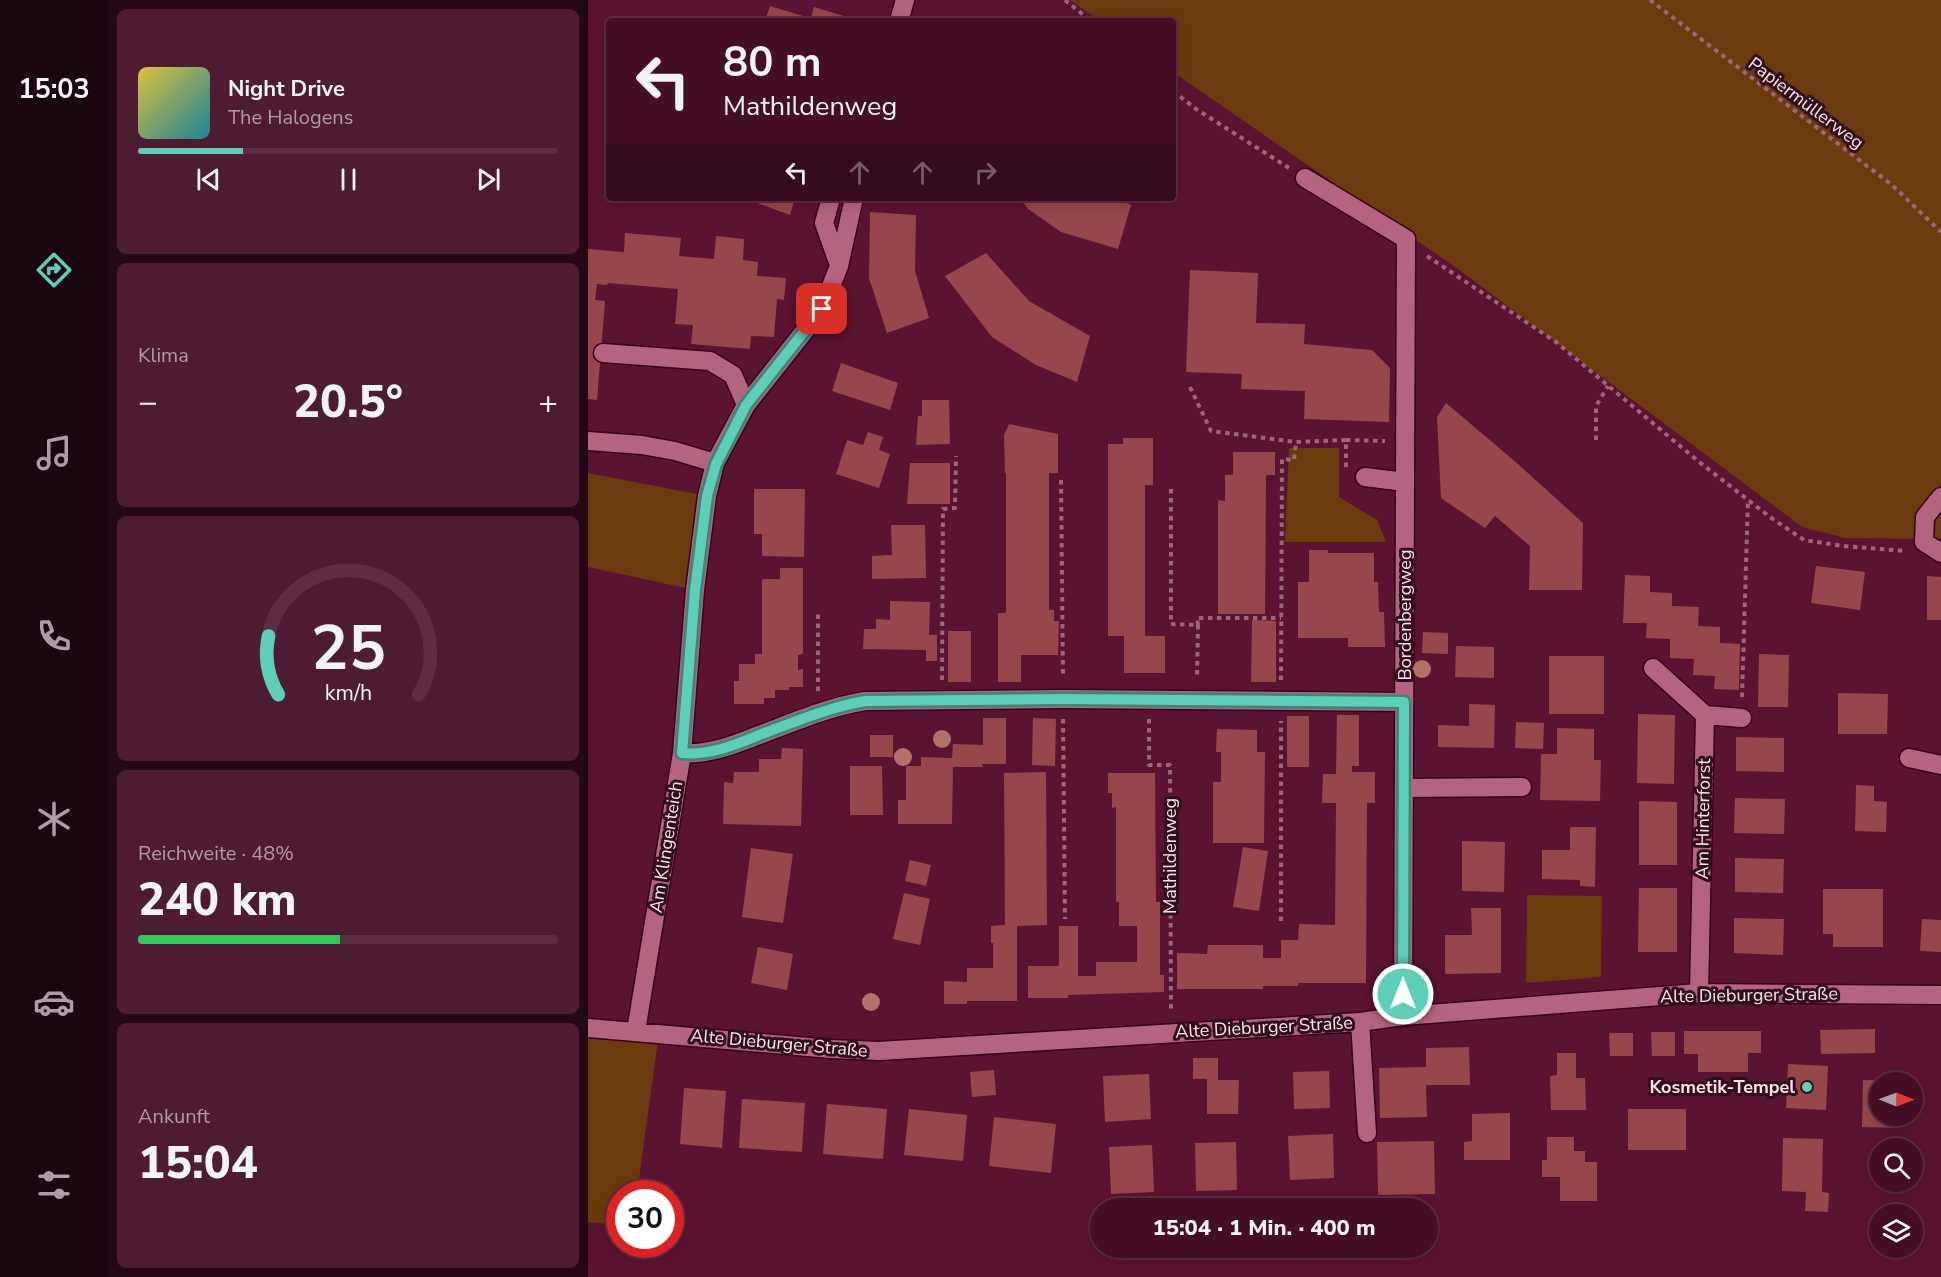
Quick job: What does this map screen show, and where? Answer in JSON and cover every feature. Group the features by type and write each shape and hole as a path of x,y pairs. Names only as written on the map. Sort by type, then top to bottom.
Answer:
{"street":[{"path":"901,18 905,0"},
{"path":"1305,178 1406,239"},
{"path":"830,201 824,223 839,266"},
{"name":"Am Klingenteich","path":"636,1031 682,753 695,590 707,496 716,464 746,405 822,309 839,266 853,201"},
{"name":"Bordenbergweg","path":"1403,1017 1406,239"},
{"path":"603,353 710,361 734,375 746,405"},
{"path":"588,441 642,445 675,451 716,464"},
{"path":"1365,477 1405,482"},
{"path":"1940,553 1924,542 1925,517 1941,497"},
{"path":"1653,668 1705,715 1742,718"},
{"path":"682,753 698,754 718,750 818,713 865,701 1063,699 1404,702"},
{"name":"Am Hinterforst","path":"1699,993 1705,715"},
{"path":"1909,758 1941,765"},
{"path":"1404,788 1522,787"},
{"name":"Alte Dieburger Straße","path":"588,1028 879,1051 1360,1022 1699,993 1941,995"},
{"path":"1360,1022 1367,1133"}],"path":[{"path":"1065,0 1087,18"},
{"name":"Papiermüllerweg","path":"1650,0 1892,185 1941,232"},
{"path":"1176,93 1220,125 1305,178"},
{"path":"1406,239 1455,275 1556,342 1770,517 1804,540 1843,546 1940,553"},
{"path":"1596,440 1596,406 1608,386"},
{"path":"1190,387 1211,431 1296,442 1347,440 1405,442"},
{"path":"1347,440 1346,477 1365,477"},
{"path":"1282,475 1281,459 1294,460 1296,442"},
{"path":"942,701 943,509 955,508 956,456"},
{"path":"1171,489 1170,624 1198,625"},
{"path":"1742,718 1748,499"},
{"path":"818,613 818,713"},
{"path":"1197,700 1197,618 1281,618"},
{"name":"Mathildenweg","path":"1149,700 1149,765 1170,765 1171,1032"}],"shaded area":[{"path":"1070,0 1941,0 1941,539 1845,538 1802,527 1458,269 1176,74 1176,18 1096,18"},
{"path":"1289,448 1339,448 1339,497 1377,520 1386,542 1285,542"},
{"path":"588,473 707,496 695,590 588,567"},
{"path":"1527,895 1602,896 1601,977 1526,983"},
{"path":"588,1028 659,1033 639,1180 606,1180 606,1224 588,1222"}],"building":[{"path":"770,6 803,16 802,18 766,18"},
{"path":"814,7 850,18 811,18"},
{"path":"752,201 794,201 790,215"},
{"path":"1022,201 1123,201 1131,205 1118,249 1061,232 1028,209"},
{"path":"870,212 916,215 915,271 929,318 887,333 869,278"},
{"path":"625,233 681,238 679,256 714,259 716,236 744,239 743,260 758,262 757,276 786,278 784,300 777,299 774,337 751,336 750,349 691,344 693,325 675,324 678,289 597,284 595,300 605,301 597,400 588,399 588,249 624,252"},
{"path":"986,253 1029,301 1090,336 1077,382 1036,365 992,337 945,276"},
{"path":"1190,270 1258,273 1256,323 1305,324 1304,344 1372,350 1390,368 1389,422 1304,419 1305,391 1241,389 1242,374 1186,372"},
{"path":"841,363 898,383 890,410 832,391"},
{"path":"922,400 949,400 950,444 916,445 918,416 922,416"},
{"path":"1446,403 1583,523 1582,590 1529,590 1530,546 1495,516 1485,528 1441,498 1437,417"},
{"path":"1009,424 1058,434 1058,473 1049,473 1049,610 1054,610 1054,621 1059,621 1058,655 1021,655 1021,682 998,682 998,613 1006,613 1004,435"},
{"path":"868,432 883,437 879,450 890,454 879,488 836,474 847,440 863,445"},
{"path":"1123,438 1153,438 1153,485 1145,485 1145,636 1165,636 1165,673 1124,673 1124,636 1108,636 1108,444 1123,444"},
{"path":"1233,452 1275,452 1275,475 1266,475 1265,614 1218,614 1218,500 1225,501 1225,475 1233,475"},
{"path":"910,463 950,463 950,504 907,504"},
{"path":"754,489 805,489 804,557 762,556 762,534 754,534"},
{"path":"891,525 925,525 926,578 872,579 872,556 892,555"},
{"path":"1309,550 1328,550 1328,553 1374,553 1374,582 1378,582 1379,612 1384,612 1385,647 1348,647 1348,638 1298,638 1298,582 1309,582"},
{"path":"1816,566 1865,572 1860,610 1811,603"},
{"path":"780,568 803,568 803,654 798,655 798,670 803,669 803,687 775,690 775,698 764,698 764,704 734,704 734,681 739,681 739,664 755,664 755,654 762,654 762,579 780,579"},
{"path":"1625,575 1650,576 1650,592 1672,593 1672,606 1699,607 1698,626 1720,627 1720,643 1740,644 1739,690 1714,689 1715,676 1693,675 1694,659 1670,658 1670,639 1646,638 1647,623 1623,623"},
{"path":"1927,576 1941,577 1941,620 1927,620"},
{"path":"890,601 930,602 929,635 937,635 937,661 926,661 926,650 863,649 864,629 876,629 876,619 890,620"},
{"path":"1252,620 1276,621 1276,682 1251,682"},
{"path":"948,631 971,631 971,682 948,682"},
{"path":"1423,632 1448,633 1448,654 1422,653"},
{"path":"1456,646 1494,647 1494,678 1455,677"},
{"path":"1759,654 1789,655 1788,707 1758,707"},
{"path":"1549,656 1604,656 1604,714 1549,714"},
{"path":"1838,693 1888,694 1887,734 1838,734"},
{"path":"1469,704 1495,705 1494,748 1438,747 1438,725 1469,726"},
{"path":"1638,714 1675,715 1674,784 1637,783"},
{"path":"1337,715 1359,715 1359,766 1352,766 1352,772 1375,772 1375,803 1367,803 1366,983 1298,983 1298,986 1263,986 1263,989 1177,989 1177,953 1207,954 1208,945 1263,945 1263,958 1281,958 1281,940 1298,940 1299,924 1335,925 1336,803 1322,803 1323,774 1336,774"},
{"path":"1287,716 1309,716 1309,767 1287,767"},
{"path":"983,718 1006,718 1006,764 953,767 952,824 898,824 898,800 906,800 906,766 921,766 921,757 952,758 953,744 983,745"},
{"path":"1033,718 1056,719 1055,766 1032,765"},
{"path":"1516,722 1544,723 1543,749 1515,748"},
{"path":"1557,728 1594,729 1594,760 1601,760 1600,801 1540,800 1541,754 1557,754"},
{"path":"1217,729 1257,730 1257,752 1265,752 1264,843 1213,843 1213,782 1221,782 1221,752 1216,752"},
{"path":"870,735 893,735 893,757 870,757"},
{"path":"1736,737 1784,738 1784,772 1736,771"},
{"path":"782,748 803,749 801,826 723,824 724,782 733,783 734,772 759,772 759,759 781,759"},
{"path":"850,766 882,766 883,815 850,815"},
{"path":"1046,772 1047,925 1017,926 1017,1001 967,1001 967,1004 944,1004 944,981 967,982 967,968 993,968 991,926 1005,925 1004,773"},
{"path":"1108,773 1155,773 1156,902 1160,902 1160,975 1164,975 1164,992 1028,998 1028,966 1059,966 1059,926 1078,926 1078,976 1096,976 1096,962 1137,962 1137,926 1119,926 1119,902 1116,902 1116,807 1112,808 1112,793 1108,793"},
{"path":"1856,785 1874,786 1874,801 1887,802 1886,832 1855,831"},
{"path":"1735,798 1785,799 1784,834 1734,833"},
{"path":"1639,801 1677,802 1677,865 1639,865"},
{"path":"1570,827 1596,827 1595,887 1580,886 1580,880 1542,879 1542,850 1570,850"},
{"path":"1462,841 1505,842 1504,892 1462,891"},
{"path":"1243,847 1268,851 1259,911 1233,907"},
{"path":"751,848 793,854 783,923 742,917"},
{"path":"1735,858 1784,859 1783,893 1735,892"},
{"path":"910,860 931,865 926,886 905,881"},
{"path":"1639,888 1677,888 1677,952 1638,952"},
{"path":"1823,889 1883,889 1883,947 1833,947 1833,934 1823,934"},
{"path":"904,893 930,899 920,945 893,939"},
{"path":"1471,908 1501,908 1501,973 1445,974 1445,935 1472,935"},
{"path":"1734,918 1784,919 1783,955 1734,953"},
{"path":"1922,919 1941,920 1941,952 1920,951"},
{"path":"758,947 793,954 787,990 751,983"},
{"path":"1875,1029 1875,1053 1821,1054 1820,1030"},
{"path":"1684,1031 1761,1031 1761,1053 1748,1053 1748,1072 1698,1072 1698,1054 1684,1054"},
{"path":"1651,1032 1675,1032 1675,1056 1652,1056"},
{"path":"1609,1033 1633,1033 1633,1056 1610,1056"},
{"path":"1469,1047 1470,1085 1426,1085 1427,1117 1380,1118 1379,1068 1426,1067 1426,1048"},
{"path":"1557,1053 1576,1053 1576,1078 1585,1078 1586,1110 1551,1110 1550,1076 1557,1075"},
{"path":"1193,1058 1218,1058 1218,1080 1239,1080 1238,1114 1207,1114 1207,1079 1193,1079"},
{"name":"Kosmetik-Tempel","path":"1788,1064 1828,1066 1826,1110 1786,1108"},
{"path":"994,1070 996,1095 972,1097 970,1072"},
{"path":"1329,1071 1330,1108 1294,1109 1293,1072"},
{"path":"1149,1074 1151,1119 1105,1122 1103,1076"},
{"path":"1863,1080 1869,1080 1869,1126 1899,1126 1899,1128 1862,1127"},
{"path":"684,1088 726,1091 722,1148 680,1144"},
{"path":"742,1099 805,1103 802,1152 739,1148"},
{"path":"827,1104 887,1109 883,1159 823,1154"},
{"path":"909,1109 967,1115 963,1161 904,1155"},
{"path":"1628,1109 1686,1109 1686,1150 1628,1150"},
{"path":"1510,1113 1510,1160 1464,1160 1464,1142 1472,1141 1472,1114"},
{"path":"994,1117 1056,1124 1051,1173 989,1166"},
{"path":"1333,1134 1334,1178 1290,1180 1288,1136"},
{"path":"1547,1137 1574,1137 1574,1151 1585,1151 1585,1162 1597,1162 1597,1201 1560,1201 1560,1177 1542,1177 1542,1160 1547,1160"},
{"path":"1783,1138 1823,1139 1822,1192 1829,1193 1828,1212 1805,1211 1806,1192 1782,1191"},
{"path":"1434,1141 1435,1194 1378,1195 1377,1142"},
{"path":"1236,1142 1237,1190 1196,1191 1195,1143"},
{"path":"1152,1145 1154,1192 1111,1194 1109,1147"}],"place":[{"name":"Kosmetik-Tempel","path":"1807,1087"}],"route":[{"path":"822,309 746,405 716,464 707,496 695,590 682,753 698,754 718,750 818,713 865,701 1063,699 1404,702 1403,994"}]}
